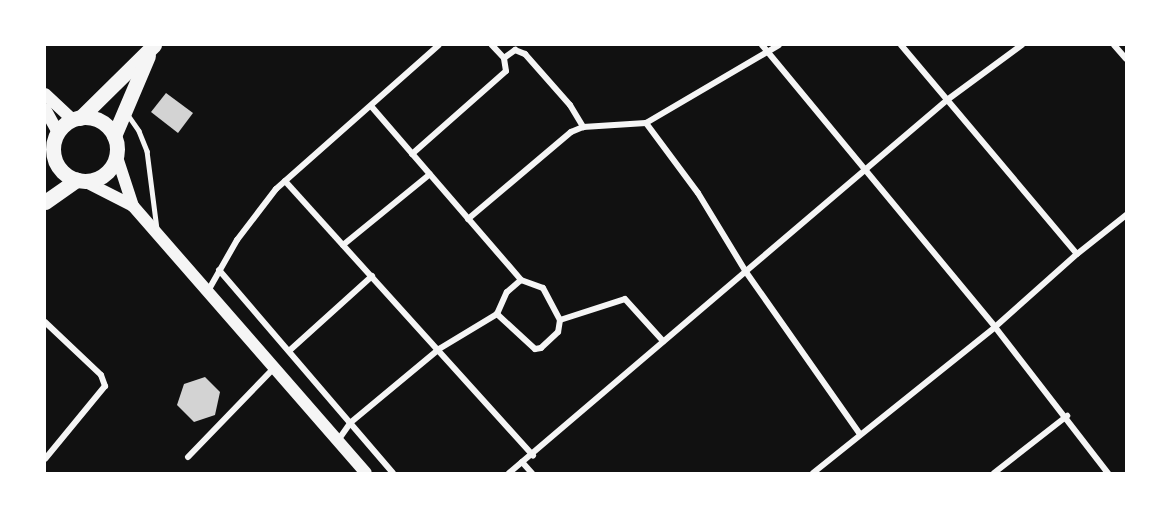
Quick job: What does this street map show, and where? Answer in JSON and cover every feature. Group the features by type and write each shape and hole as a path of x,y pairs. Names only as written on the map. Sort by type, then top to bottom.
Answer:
{"main road":[{"path":"153,46 114,135 116,154 133,206 339,439 366,473"},
{"path":"133,206 61,170 49,158 58,132 77,119 153,46"},
{"path":"45,94 77,119 100,121 114,135"},
{"path":"45,109 58,132"},
{"path":"45,202 81,181 102,176 108,171 116,154"}],"street":[{"path":"208,292 237,240 285,181 439,45"},
{"path":"412,153 506,71 504,58 492,45"},
{"path":"762,45 1067,416 1108,473"},
{"path":"468,219 571,132 583,127 646,123 779,45"},
{"path":"901,45 1077,254"},
{"path":"509,473 533,455 663,341 947,100 1022,45"},
{"path":"1114,45 1126,59"},
{"path":"504,58 515,50 525,54 570,105 583,127"},
{"path":"371,106 521,280 543,288 560,320 558,333 541,348 535,349 497,314"},
{"path":"646,123 699,193 746,272 860,434"},
{"path":"343,245 430,174"},
{"path":"285,181 533,455"},
{"path":"813,473 995,327 1077,254 1126,215"},
{"path":"219,270 393,473"},
{"path":"289,351 372,276"},
{"path":"339,439 350,423 439,349 497,314 507,292 521,280"},
{"path":"560,320 625,299 663,341"},
{"path":"45,322 101,375 105,386 45,459"},
{"path":"188,457 274,368"},
{"path":"994,473 1067,416"},
{"path":"522,462 532,473"}],"lane":[{"path":"125,110 139,131 147,151 158,236"}],"building":[{"path":"166,93 193,113 178,133 151,112"},
{"path":"205,377 220,392 215,415 194,422 177,405 184,384"}]}
